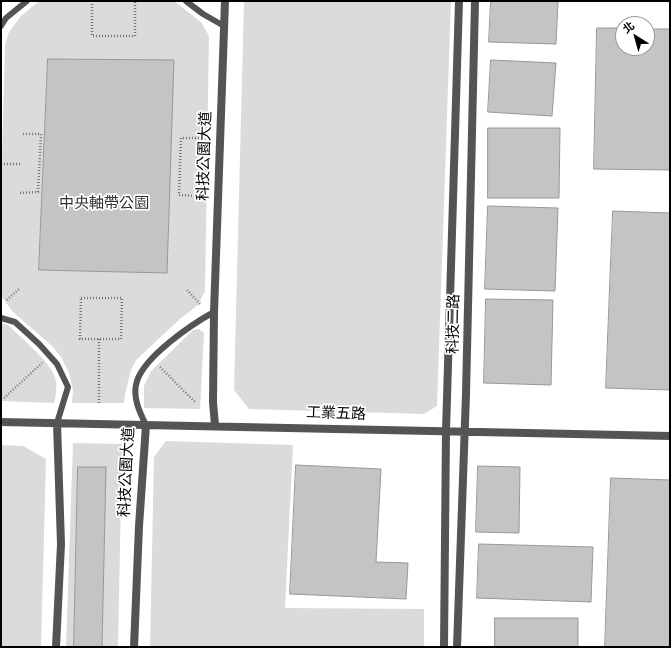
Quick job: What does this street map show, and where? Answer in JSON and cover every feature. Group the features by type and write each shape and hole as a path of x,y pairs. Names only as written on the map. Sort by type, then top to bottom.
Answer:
{"street":[{"name":"科技公園大道","path":"215,425 213,402 214,312 225,1"},
{"name":"科技二路","path":"444,647 446,431 459,1"},
{"name":"科技二路","path":"457,647 465,432 475,1"},
{"name":"工業五路","path":"1,422 215,425 670,436"},
{"path":"56,647 61,544 58,423"},
{"name":"科技公園大道","path":"134,647 139,526 146,425"}],"lane":[{"path":"1,26 6,18 27,1"},
{"path":"186,1 202,14 224,26"},
{"name":"科技公園大道","path":"146,425 137,406 136,393 137,381 145,366 162,349 187,329 200,319 214,312"},
{"path":"1,318 15,322 39,344 57,364 68,387 58,423"}],"path":[{"path":"92,1 92,36 135,36 135,1"},
{"path":"20,193 38,192 41,134 22,134"},
{"path":"198,196 179,195 181,138 199,138"},
{"path":"1,164 21,164"},
{"path":"6,300 20,288"},
{"path":"187,290 201,305"},
{"path":"81,298 122,298 121,340 99,339 80,339 81,298"},
{"path":"99,339 99,403"},
{"path":"4,398 42,363"},
{"path":"160,367 196,403"}],"green space":[{"name":"中央軸帶公園","path":"39,1 174,1 201,22 209,36 205,291 198,305 180,319 136,360 131,370 124,403 72,403 73,391 69,373 61,357 52,346 13,312 1,296 1,195 5,45 9,32 21,16"},
{"path":"244,1 451,1 437,406 424,414 249,409 234,390"},
{"path":"2,323 8,325 36,352 54,374 56,381 56,392 54,403 1,401"},
{"path":"199,329 204,333 200,409 144,408 144,386 151,371 193,330"},
{"path":"166,441 293,445 285,608 424,609 424,647 150,647 154,457"},
{"path":"73,443 122,444 118,647 66,647"},
{"path":"1,445 23,446 46,459 41,647 1,647"}],"building":[{"path":"491,1 558,1 556,44 489,42"},
{"path":"597,28 615,28 615,56 655,56 655,29 670,29 670,170 594,169"},
{"path":"48,59 174,60 167,273 39,270"},
{"path":"491,60 556,63 552,116 488,112"},
{"path":"488,128 560,128 559,198 488,198"},
{"path":"488,206 558,208 555,291 485,289"},
{"path":"613,211 670,213 670,390 606,388"},
{"path":"486,299 553,300 551,385 484,383"},
{"path":"296,465 381,469 376,562 408,563 406,599 290,594"},
{"path":"478,466 520,467 519,533 476,532"},
{"path":"78,467 106,467 102,647 74,647"},
{"path":"611,478 670,480 670,647 605,647"},
{"path":"479,544 593,547 591,602 477,598"},
{"path":"495,618 578,618 578,647 495,647"}]}
